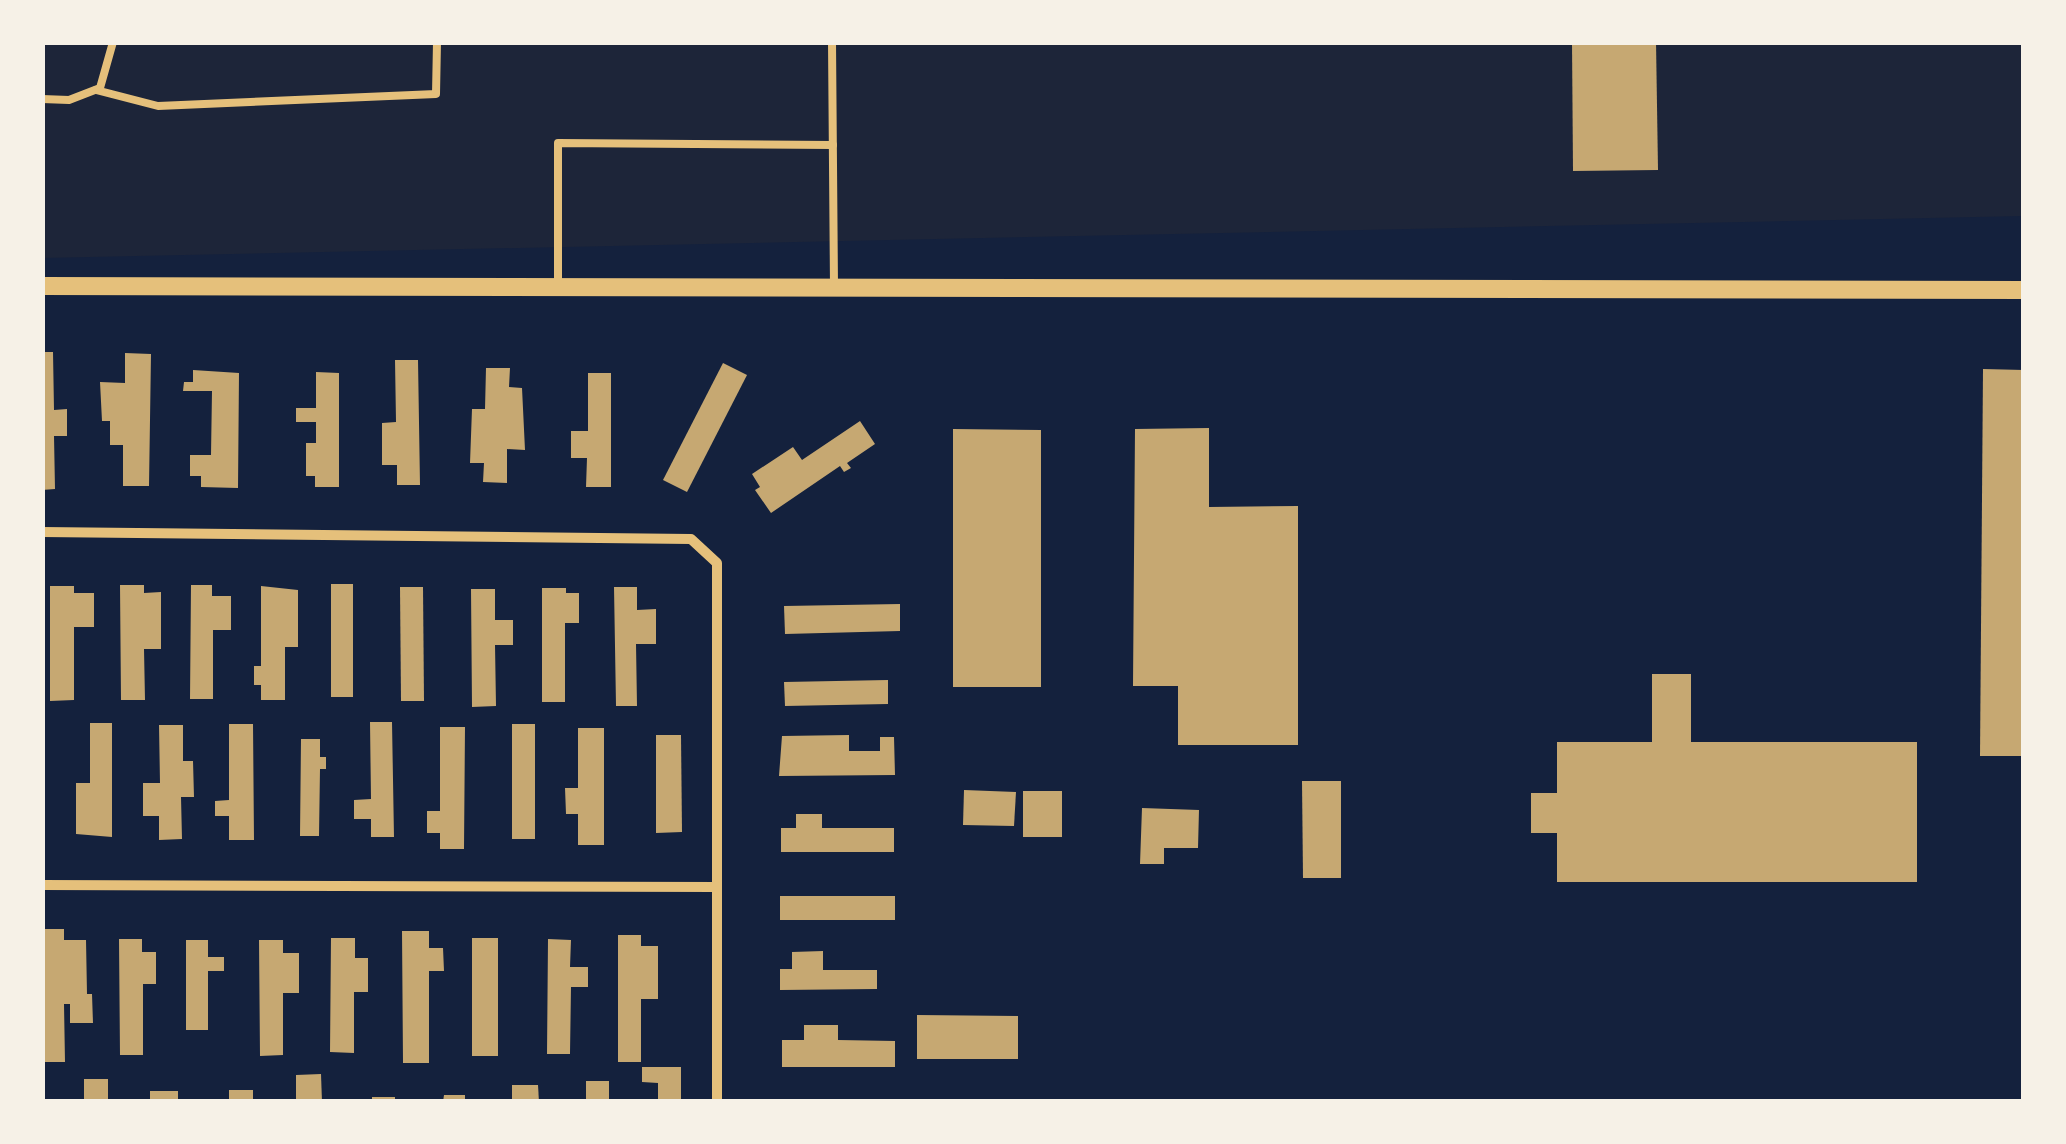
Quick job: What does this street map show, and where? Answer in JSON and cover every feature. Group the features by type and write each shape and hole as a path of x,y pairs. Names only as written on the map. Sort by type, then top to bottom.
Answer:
{"street":[{"path":"42,286 2024,290"},
{"path":"42,532 691,540 717,563 717,1102"},
{"path":"42,885 717,886"}],"lane":[{"path":"96,90 113,42"},
{"path":"42,100 68,100 96,90 158,106 190,101 436,94 436,42"},
{"path":"832,42 834,288"},
{"path":"558,287 558,142 833,144"}],"shaded area":[{"path":"42,43 2023,43 2023,216 43,258"}],"building":[{"path":"1572,42 1656,42 1658,170 1573,171"},
{"path":"42,352 53,352 54,410 67,409 67,436 54,436 55,489 42,490"},
{"path":"125,353 151,354 149,486 123,486 123,445 110,445 110,421 102,421 100,382 125,383"},
{"path":"395,360 418,360 420,485 397,485 397,465 382,465 382,423 396,422"},
{"path":"723,363 747,375 687,492 663,480"},
{"path":"486,368 510,368 509,387 522,388 525,450 507,449 507,483 483,482 484,463 470,463 472,409 485,409"},
{"path":"1983,369 2024,370 2024,756 1980,756"},
{"path":"193,370 239,373 238,488 201,487 201,476 190,476 190,455 211,455 212,391 183,391 184,382 193,382"},
{"path":"316,372 339,373 339,487 315,487 315,476 306,476 306,443 316,443 316,422 296,422 296,408 316,408"},
{"path":"588,373 611,373 611,487 586,487 587,458 571,458 571,431 588,431"},
{"path":"860,421 875,444 847,463 851,468 844,472 840,466 771,513 755,490 760,487 752,474 793,447 802,460"},
{"path":"1209,428 1209,507 1298,506 1298,745 1178,745 1178,686 1133,686 1135,429"},
{"path":"953,429 1041,430 1041,687 953,687"},
{"path":"331,584 353,584 353,697 331,697"},
{"path":"120,585 144,585 144,593 161,592 161,649 144,649 145,700 121,700"},
{"path":"191,585 212,585 212,596 231,596 231,630 213,630 213,699 190,699"},
{"path":"50,586 74,586 74,593 94,593 94,627 74,627 74,700 50,701"},
{"path":"261,586 298,590 298,647 285,647 285,700 261,700 261,685 254,685 254,666 261,666"},
{"path":"400,587 423,587 424,701 401,701"},
{"path":"614,587 637,587 637,610 656,609 656,644 636,644 637,706 616,706"},
{"path":"542,588 566,588 566,593 579,593 579,623 565,623 565,702 542,702"},
{"path":"471,589 495,589 495,620 513,620 513,645 495,645 496,706 472,707"},
{"path":"900,604 900,631 785,634 784,606"},
{"path":"1652,674 1691,674 1691,742 1917,742 1917,882 1557,882 1557,833 1531,833 1531,793 1557,793 1557,742 1652,742"},
{"path":"888,680 888,704 785,706 784,682"},
{"path":"370,722 392,722 394,837 371,837 371,819 354,819 354,800 371,799"},
{"path":"90,723 112,723 112,837 76,834 76,783 90,783"},
{"path":"229,724 253,724 254,840 229,840 229,816 215,816 215,801 229,800"},
{"path":"512,724 535,724 535,839 512,839"},
{"path":"159,725 183,725 183,761 193,761 194,797 181,797 182,839 159,840 159,816 143,816 143,783 160,783"},
{"path":"440,727 465,727 464,849 440,849 440,833 427,833 427,811 440,811"},
{"path":"578,728 604,728 604,845 578,845 578,814 566,814 565,788 578,788"},
{"path":"656,735 681,735 682,832 656,833"},
{"path":"849,735 849,751 880,751 880,737 894,737 895,775 779,776 782,736"},
{"path":"301,739 320,739 320,757 326,757 326,769 320,769 319,836 300,836"},
{"path":"1302,781 1341,781 1341,878 1303,878"},
{"path":"964,790 1016,792 1014,826 963,825"},
{"path":"1023,791 1062,791 1062,837 1023,837"},
{"path":"1142,808 1199,810 1198,848 1164,848 1164,864 1140,864"},
{"path":"796,814 822,814 822,828 894,828 894,852 781,852 781,828 796,828"},
{"path":"780,896 895,896 895,920 780,920"},
{"path":"42,929 64,929 64,940 86,940 87,994 92,994 93,1023 70,1023 70,1004 64,1004 65,1062 42,1062"},
{"path":"402,931 429,931 429,948 443,948 444,971 429,971 429,1063 403,1063"},
{"path":"618,935 641,935 641,946 658,946 658,999 641,999 641,1062 618,1062"},
{"path":"331,938 355,938 355,958 368,958 368,992 354,992 354,1053 330,1052"},
{"path":"472,938 498,938 498,1056 472,1056"},
{"path":"119,939 142,939 142,952 156,952 156,984 143,984 143,1055 120,1055"},
{"path":"548,939 571,940 570,967 588,967 588,987 571,987 570,1054 547,1054"},
{"path":"186,940 208,940 208,957 224,957 224,971 208,971 208,1030 186,1030"},
{"path":"259,940 283,940 283,953 299,953 299,993 283,993 283,1055 260,1056"},
{"path":"823,951 823,970 877,970 877,989 780,990 780,969 792,969 792,952"},
{"path":"917,1015 1018,1016 1018,1059 917,1059"},
{"path":"804,1025 838,1025 838,1040 895,1041 895,1067 782,1067 782,1040 804,1040"},
{"path":"642,1067 681,1067 681,1102 658,1102 658,1083 642,1082"},
{"path":"321,1074 322,1102 296,1102 296,1075"},
{"path":"84,1079 108,1079 108,1102 84,1102"},
{"path":"586,1081 609,1081 609,1102 586,1102"},
{"path":"512,1085 538,1085 539,1102 512,1102"},
{"path":"229,1090 253,1090 253,1102 229,1102"},
{"path":"150,1091 178,1091 178,1102 150,1102"},
{"path":"444,1095 465,1095 465,1102 443,1102"},
{"path":"372,1097 395,1097 395,1102 372,1102"}]}
